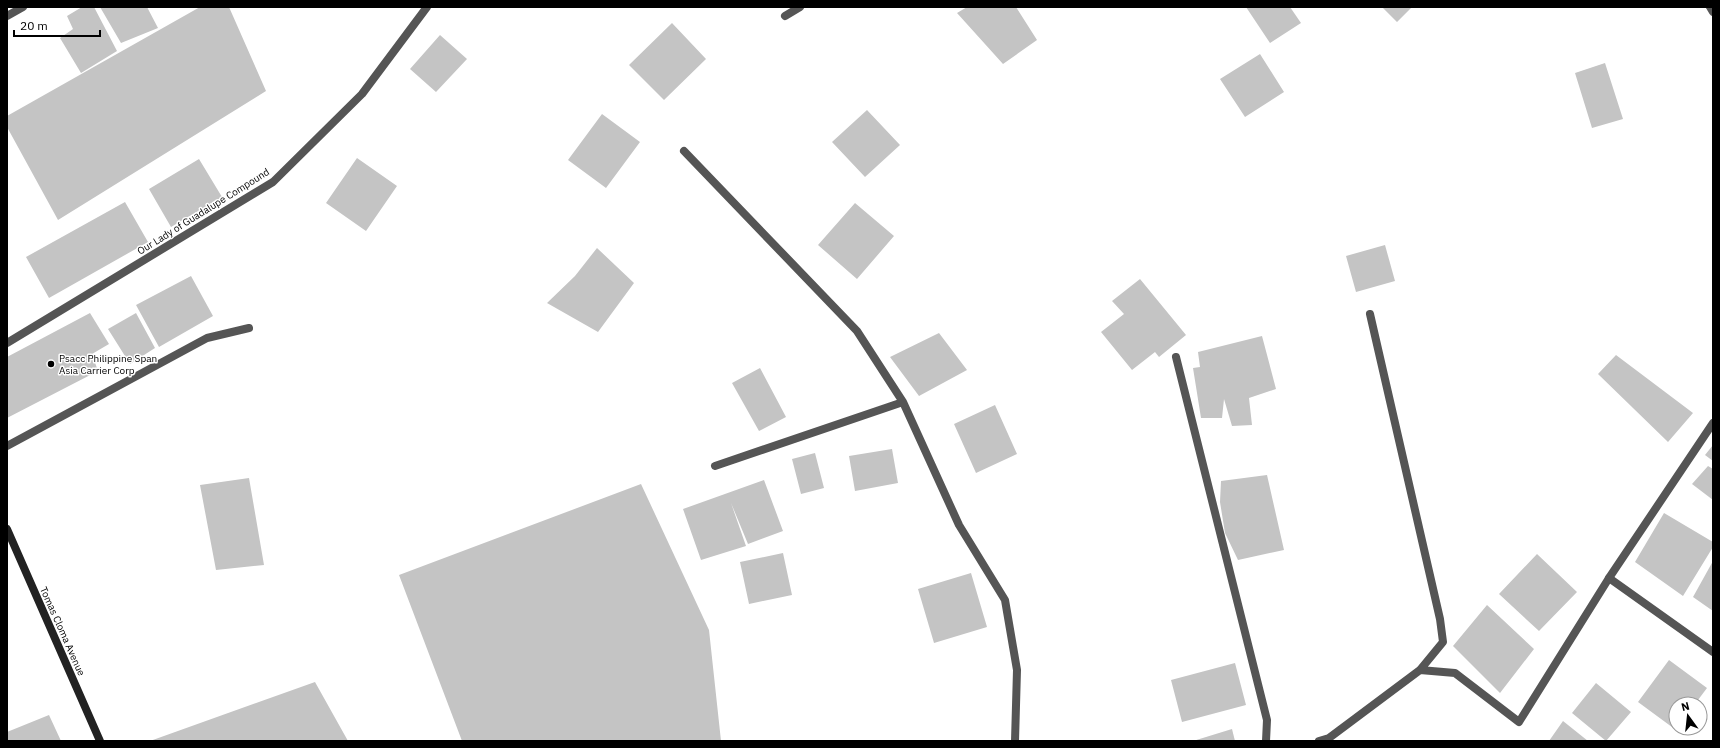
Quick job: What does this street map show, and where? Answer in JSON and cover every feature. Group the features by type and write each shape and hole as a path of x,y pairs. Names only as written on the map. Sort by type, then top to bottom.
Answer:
{"main road":[{"name":"Tomas Cloma Avenue","path":"7,529 100,741"}],"street":[{"path":"7,16 23,7"},
{"name":"Our Lady of Guadalupe Compound","path":"7,343 272,182 362,94 427,7"},
{"path":"785,16 800,7"},
{"path":"1710,7 1713,12"},
{"path":"684,151 857,331 903,402 959,525 1005,600 1017,670 1015,741"},
{"path":"1319,741 1329,738 1420,670 1443,642 1440,619 1370,314"},
{"path":"7,446 208,338 249,328"},
{"path":"1176,357 1267,720 1266,741"},
{"path":"715,466 903,402"},
{"path":"1420,670 1455,673 1519,722 1609,578 1713,423"},
{"path":"1609,578 1713,652"}],"building":[{"path":"82,7 94,7 117,51 81,73 60,38 73,29 67,16"},
{"path":"100,7 147,7 158,28 121,43"},
{"path":"200,7 229,7 266,91 58,220 7,127 7,116"},
{"path":"967,7 1016,7 1037,40 1003,64 957,13"},
{"path":"1246,7 1290,7 1301,23 1270,43"},
{"path":"1382,7 1412,7 1397,22"},
{"path":"672,23 706,59 664,100 629,65"},
{"path":"440,35 467,59 436,92 410,69"},
{"path":"1260,54 1284,92 1245,117 1220,79"},
{"path":"1605,63 1623,119 1592,128 1575,73"},
{"path":"867,110 900,145 865,177 832,142"},
{"path":"602,114 640,142 606,188 568,160"},
{"path":"357,158 397,186 366,231 326,203"},
{"path":"199,159 222,197 171,227 149,189"},
{"path":"125,202 148,242 49,298 26,257"},
{"path":"855,203 894,236 857,279 818,245"},
{"path":"1385,245 1395,281 1356,292 1346,256"},
{"path":"597,248 634,283 598,332 547,303 575,276"},
{"path":"191,276 213,316 159,347 136,305"},
{"path":"1140,279 1186,335 1159,357 1155,352 1132,370 1101,332 1124,314 1112,301"},
{"name":"Psacc Philippine Span Asia Carrier Corp","path":"90,313 109,344 92,354 98,371 7,418 7,357"},
{"path":"136,313 155,348 130,364 108,329"},
{"path":"939,333 967,370 919,396 890,357"},
{"path":"1262,336 1276,389 1249,398 1252,425 1232,426 1224,399 1222,418 1201,418 1193,368 1200,367 1198,352"},
{"path":"1616,355 1693,413 1668,442 1598,374"},
{"path":"760,368 786,417 759,431 732,383"},
{"path":"995,405 1017,454 976,473 954,424"},
{"path":"1713,445 1713,461 1705,455"},
{"path":"892,449 898,483 855,491 849,456"},
{"path":"815,453 824,488 801,494 792,459"},
{"path":"1708,466 1713,469 1713,500 1692,484"},
{"path":"1267,475 1284,550 1238,560 1225,533 1220,502 1221,481"},
{"path":"249,478 264,565 216,570 200,485"},
{"path":"764,480 783,531 748,544 731,503 746,546 701,560 683,509"},
{"path":"641,484 709,630 721,741 462,741 399,575"},
{"path":"1664,513 1713,542 1713,547 1683,596 1635,562"},
{"path":"783,553 792,595 749,604 740,562"},
{"path":"1537,554 1577,592 1539,631 1499,594"},
{"path":"1713,561 1713,611 1693,597"},
{"path":"971,573 987,627 934,643 918,589"},
{"path":"1487,605 1534,649 1500,693 1453,646"},
{"path":"1669,660 1707,688 1701,696 1668,696 1668,724 1638,702"},
{"path":"1235,663 1246,705 1182,722 1171,680"},
{"path":"315,682 348,741 150,741"},
{"path":"1596,683 1631,712 1606,741 1572,713"},
{"path":"49,715 61,741 7,741 7,732"},
{"path":"1563,721 1588,741 1549,741"},
{"path":"1232,729 1235,741 1193,741"}],"place":[{"name":"Psacc Philippine Span Asia Carrier Corp","path":"51,364"}]}
